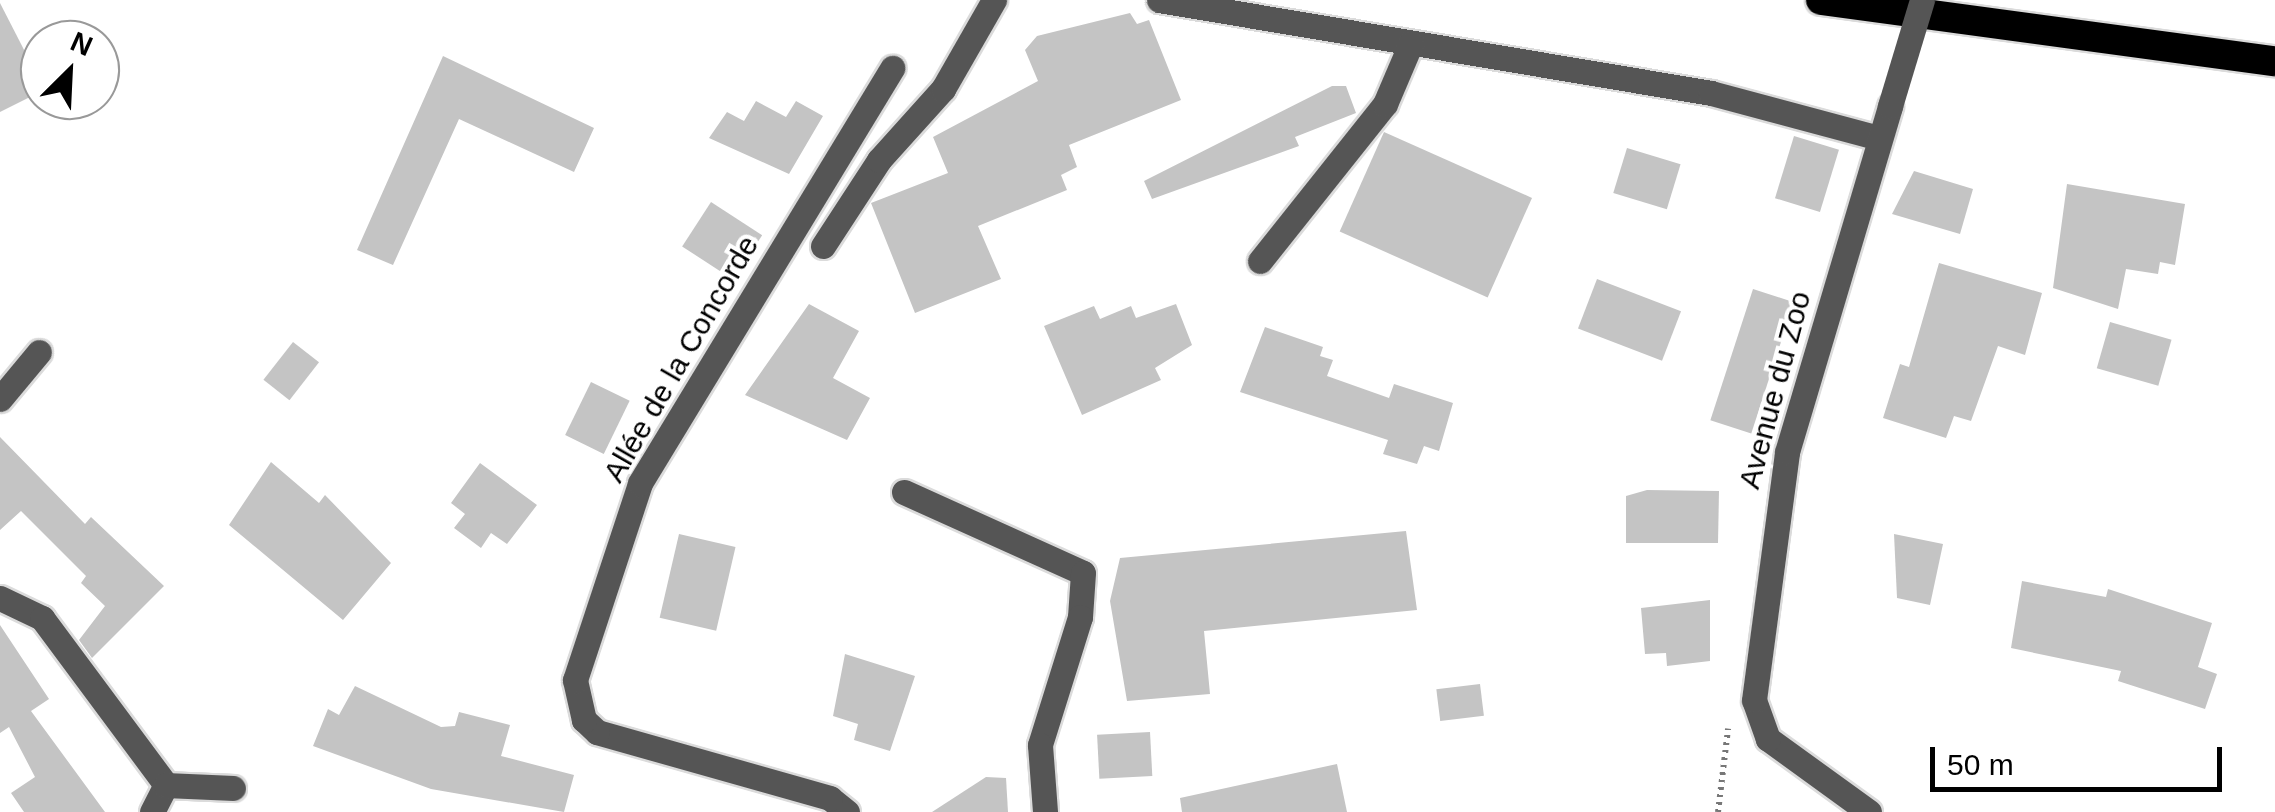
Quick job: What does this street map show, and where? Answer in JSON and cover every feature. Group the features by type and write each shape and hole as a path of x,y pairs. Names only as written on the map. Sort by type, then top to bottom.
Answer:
{"highway":[{"path":"1821,0 2275,61"}],"street":[{"path":"823,246 879,160 944,88 994,0"},
{"path":"1159,0 1711,93 1880,138"},
{"name":"Avenue du Zoo","path":"1869,812 1768,739 1754,700 1787,452 1922,0"},
{"path":"1260,262 1385,104 1411,43"},
{"name":"Allée de la Concorde","path":"847,812 830,798 596,732 584,720 576,680 640,483 892,68"},
{"path":"0,399 40,352"},
{"path":"904,492 1083,572 1080,617 1040,745 1045,812"},
{"path":"0,598 42,618 166,785"},
{"path":"166,785 233,788"},
{"path":"152,812 166,785"}],"building":[{"path":"0,3 20,42 20,102 0,112"},
{"path":"1130,13 1137,24 1149,20 1181,100 1069,145 1077,167 1061,175 1067,190 978,226 1001,279 915,313 871,203 948,173 933,137 1038,81 1025,50 1037,36"},
{"path":"443,56 594,128 574,172 459,119 393,265 357,250"},
{"path":"1332,86 1346,86 1356,113 1295,137 1299,146 1152,199 1144,181"},
{"path":"756,101 786,117 796,101 823,116 789,174 709,138 727,112 744,121"},
{"path":"1384,132 1532,198 1488,297 1340,232"},
{"path":"1794,136 1839,150 1820,212 1775,198"},
{"path":"1627,148 1681,164 1667,209 1613,193"},
{"path":"1914,171 1973,189 1960,234 1892,214"},
{"path":"2067,184 2185,204 2175,265 2160,262 2158,274 2126,269 2118,309 2053,288"},
{"path":"711,202 762,235 733,280 682,246"},
{"path":"1939,263 2042,293 2025,355 1998,346 1971,421 1954,416 1946,438 1883,418 1900,364 1909,367"},
{"path":"1597,279 1681,311 1662,361 1578,328"},
{"path":"1753,289 1794,302 1751,434 1710,420"},
{"path":"809,304 859,331 833,378 870,398 847,440 745,395"},
{"path":"1176,304 1192,345 1155,368 1161,380 1082,415 1044,326 1094,306 1100,319 1131,306 1136,318"},
{"path":"2110,322 2172,340 2158,386 2097,368"},
{"path":"1265,327 1323,347 1320,356 1333,360 1327,376 1389,398 1394,384 1453,403 1439,451 1424,446 1417,464 1383,454 1388,440 1240,392"},
{"path":"293,342 319,362 289,400 263,380"},
{"path":"591,382 630,401 604,454 565,435"},
{"path":"0,437 85,524 91,517 164,586 92,658 79,640 105,606 81,583 86,576 21,511 0,530"},
{"path":"271,462 319,503 325,495 391,563 343,620 229,525"},
{"path":"480,463 537,505 507,544 491,533 481,548 454,528 465,514 451,503"},
{"path":"1647,490 1719,491 1718,543 1626,543 1626,496"},
{"path":"1406,531 1417,610 1204,631 1210,694 1127,701 1110,601 1120,558"},
{"path":"679,534 736,547 716,631 660,618"},
{"path":"1894,534 1943,544 1930,605 1897,598"},
{"path":"2022,581 2106,597 2108,589 2212,623 2198,667 2217,674 2205,709 2118,681 2121,671 2011,648"},
{"path":"1710,600 1710,661 1667,666 1666,653 1645,654 1641,608"},
{"path":"0,625 49,699 31,711 105,812 24,812 11,793 35,777 9,727 0,733"},
{"path":"845,654 915,676 890,751 854,740 858,724 833,716"},
{"path":"1480,684 1484,716 1440,721 1436,689"},
{"path":"355,686 441,727 455,726 459,712 510,725 501,756 574,775 564,812 431,789 313,746 328,709 339,715"},
{"path":"1150,732 1152,776 1099,779 1097,735"},
{"path":"1337,764 1347,812 1182,812 1180,798"},
{"path":"986,777 1006,778 1008,812 932,812"}]}
